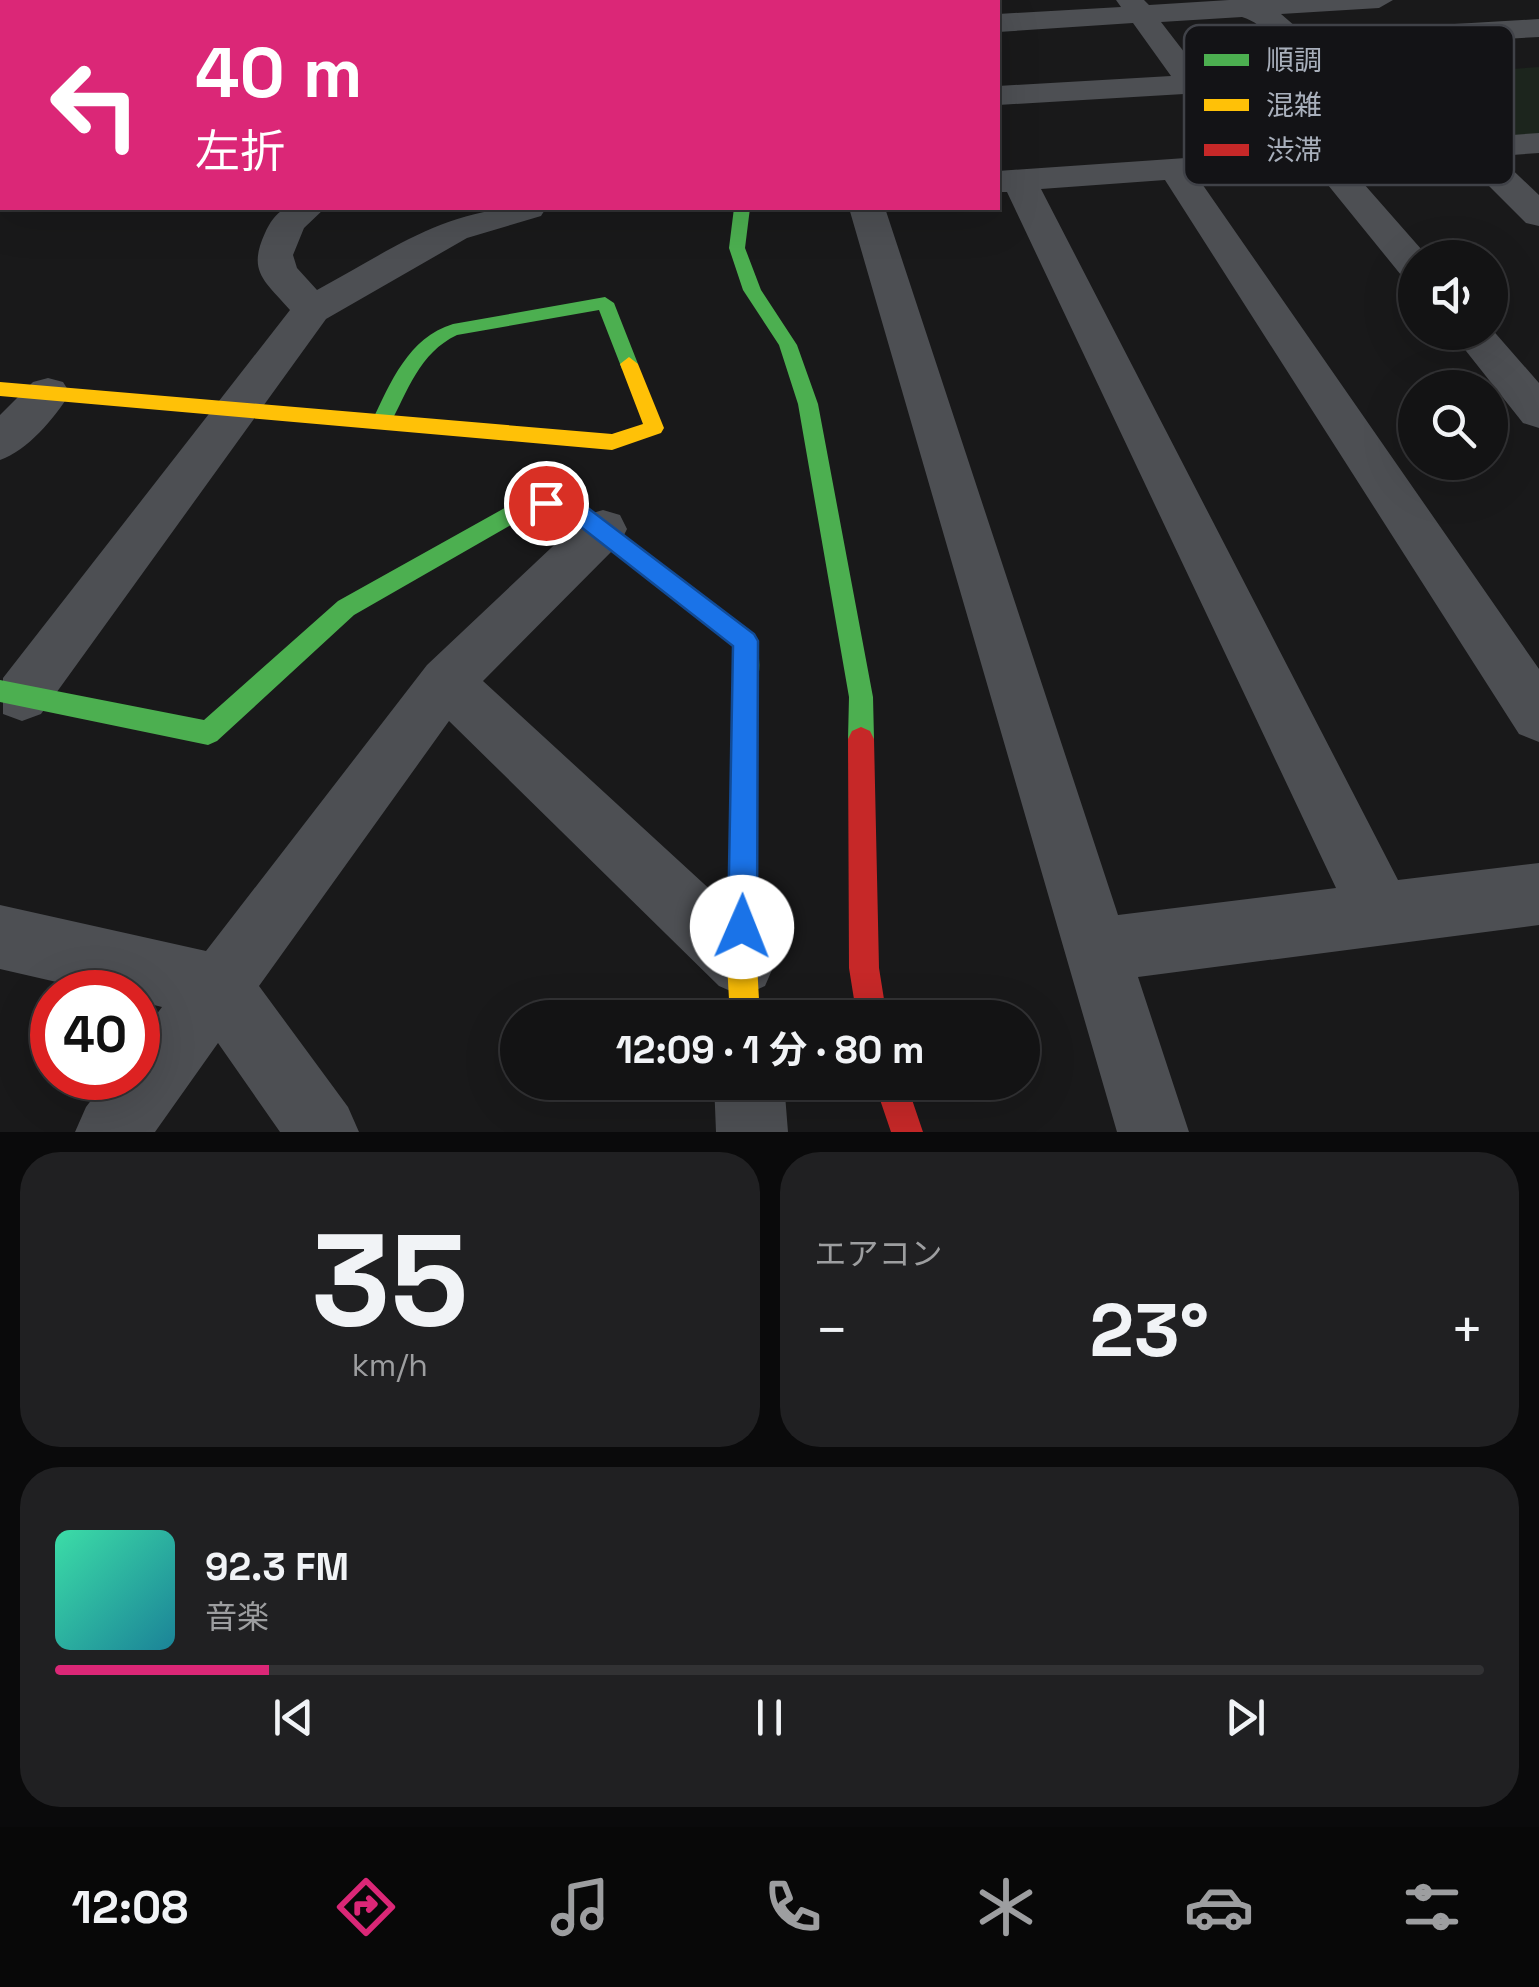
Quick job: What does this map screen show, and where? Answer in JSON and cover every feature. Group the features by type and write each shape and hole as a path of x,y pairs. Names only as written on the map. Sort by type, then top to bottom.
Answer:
{"street":[{"path":"1002,15 1380,0"},
{"path":"1245,4 1276,25"},
{"path":"1136,8 1184,73"},
{"path":"1514,29 1539,28"},
{"path":"1000,96 1184,84"},
{"path":"1514,145 1539,143"},
{"path":"1184,168 1008,181 1382,914"},
{"path":"1175,169 1184,183"},
{"path":"1186,185 1539,716"},
{"path":"1347,185 1398,246"},
{"path":"1508,185 1539,215"},
{"path":"304,210 288,223 274,256 279,272 312,310"},
{"path":"521,210 454,230 312,310 11,693 208,732 346,608 527,506 568,505 746,641 744,990"},
{"path":"742,210 738,248 752,290 788,345 808,404 860,697 864,968 869,1000"},
{"path":"867,210 1154,1132"},
{"path":"0,389 612,442 654,428 604,304 453,330 434,337 419,348 382,421"},
{"path":"1486,350 1539,412"},
{"path":"0,443 48,393"},
{"path":"111,1132 446,682 603,530"},
{"path":"446,682 744,990"},
{"path":"1097,950 1539,894"},
{"path":"0,937 220,987 323,1132"},
{"path":"750,1100 752,1132"},
{"path":"896,1100 907,1132"}],"shaded area":[{"path":"1539,67 1539,137 1514,139 1514,69"}],"traffic: fast":[{"path":"742,210 737,248 752,290 788,345 808,404 861,697 861,739"},
{"path":"382,421 408,367 438,337 453,330 605,303 629,364"},
{"path":"0,691 208,733 346,608 527,506 568,505 746,641 745,688"}],"traffic: slow":[{"path":"0,389 612,442 654,428 629,364"},
{"path":"744,1000 745,688"}],"traffic: jam":[{"path":"861,739 864,968 869,1000"},
{"path":"896,1100 907,1132"}],"route":[{"path":"546,503 568,505 746,641 742,927"}]}
